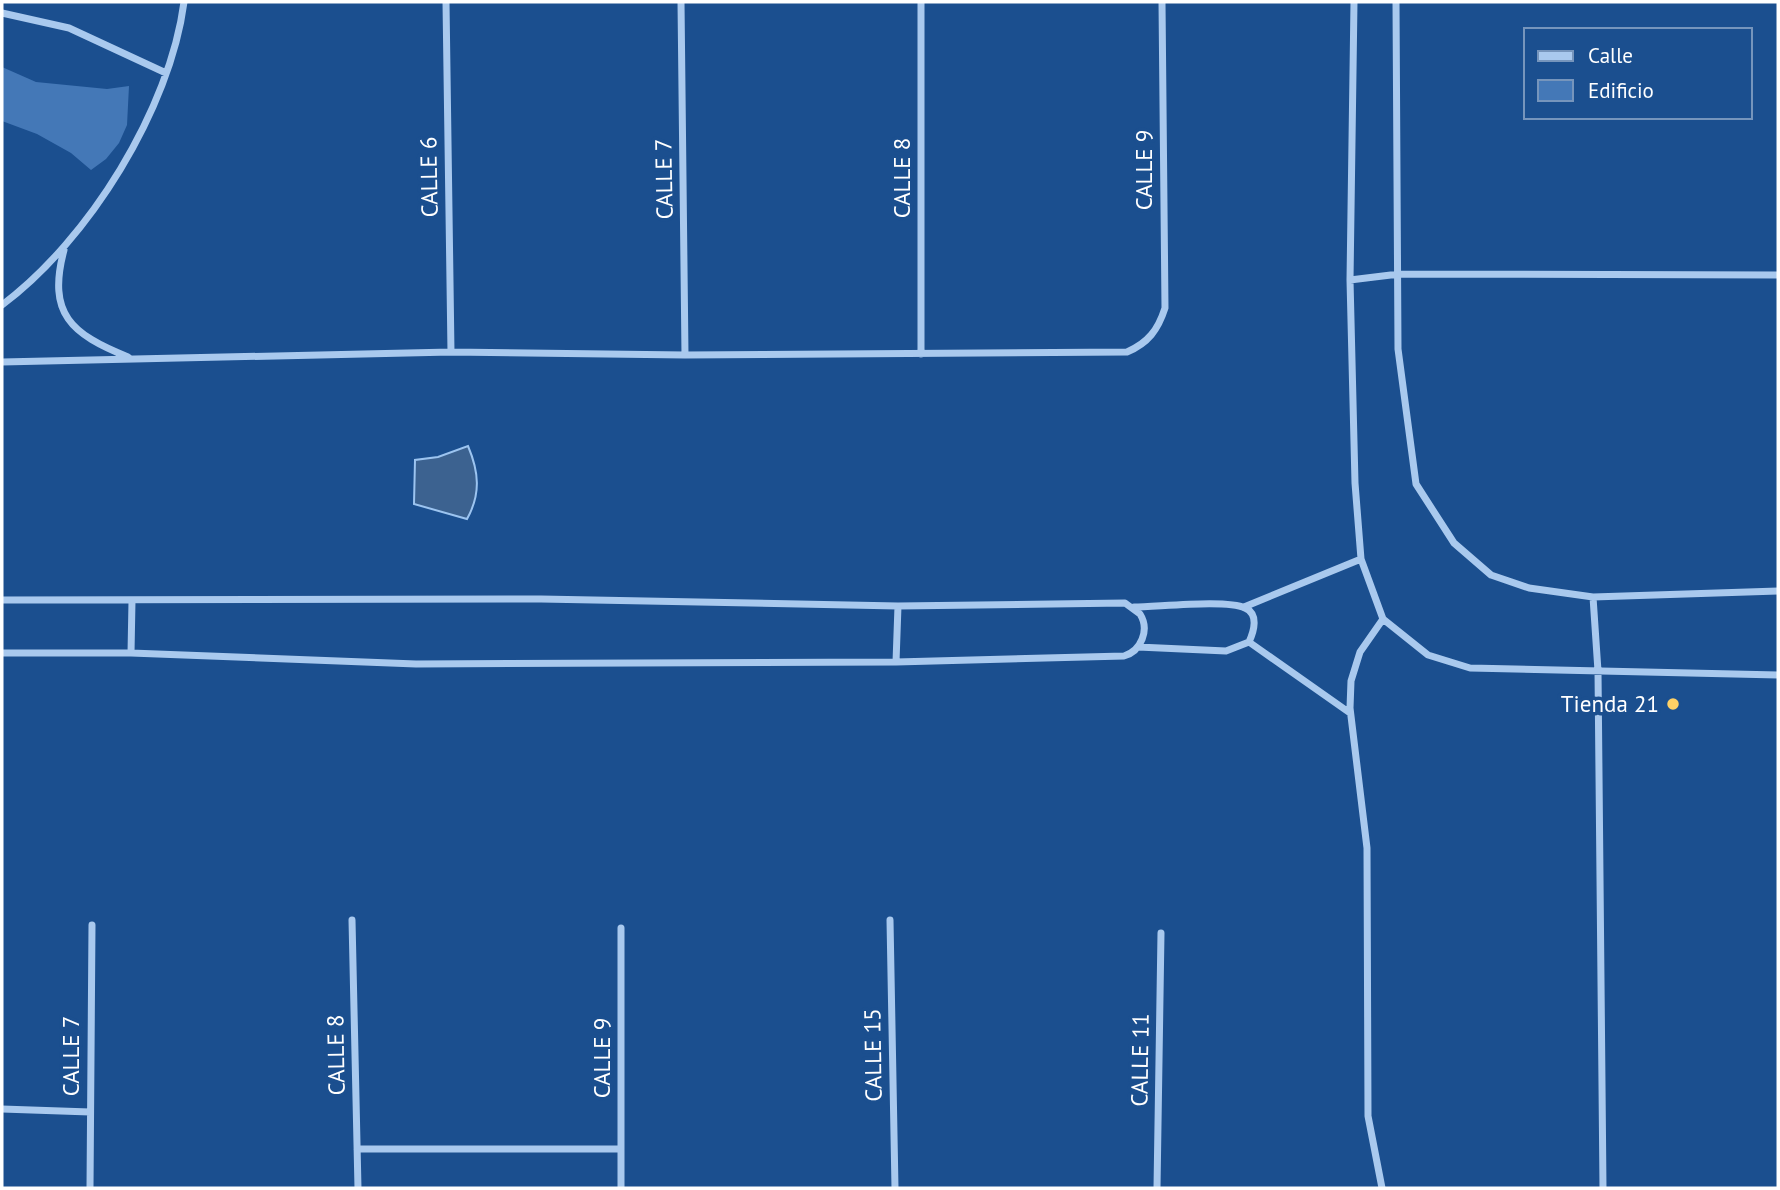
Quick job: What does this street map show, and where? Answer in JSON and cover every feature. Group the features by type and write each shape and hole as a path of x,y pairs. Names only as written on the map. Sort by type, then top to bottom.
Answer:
{"street":[{"path":"2,305 65,249 96,207 144,127 179,40 184,2"},
{"name":"CALLE 6","path":"446,2 451,352"},
{"name":"CALLE 7","path":"681,2 685,355"},
{"name":"CALLE 8","path":"921,2 921,354"},
{"name":"CALLE 9","path":"921,354 1127,352 1142,346 1153,335 1165,308 1162,2"},
{"path":"1354,2 1350,280 1355,483 1361,559 1383,620 1428,655 1470,668 1778,675"},
{"path":"1396,2 1398,349 1416,484 1454,543 1492,575 1529,588 1593,597 1778,591"},
{"path":"2,13 69,28 166,74"},
{"path":"65,249 58,286 59,303 66,320 83,335 132,359"},
{"path":"1350,280 1399,274 1778,275"},
{"path":"2,362 451,352 921,354"},
{"path":"2,600 541,599 898,606 1125,603 1134,607 1244,607 1361,559"},
{"path":"1593,597 1598,671 1603,1188"},
{"path":"131,653 132,601"},
{"path":"896,662 898,606"},
{"path":"2,653 131,653 416,664 896,662 1124,656 1133,654 1143,639 1143,620 1134,607"},
{"path":"1244,607 1252,613 1254,622 1249,642"},
{"path":"1382,1188 1368,1116 1367,848 1350,713 1351,681 1360,653 1383,620"},
{"path":"1138,647 1226,651 1249,642"},
{"path":"1249,642 1350,713"},
{"name":"CALLE 8","path":"352,920 358,1188"},
{"name":"CALLE 15","path":"890,920 895,1188"},
{"name":"CALLE 7","path":"90,1188 92,925"},
{"name":"CALLE 9","path":"621,928 621,1188"},
{"name":"CALLE 11","path":"1157,1188 1161,933"},
{"path":"2,1109 90,1112"},
{"path":"357,1149 621,1149"}],"water":[{"path":"468,446 477,483 475,501 467,519 414,504 415,460 438,457"}],"building":[{"path":"2,67 36,82 107,89 129,86 127,125 119,143 106,159 91,170 71,153 37,134 2,121"}],"place":[{"name":"Tienda 21","path":"1673,704"}]}
